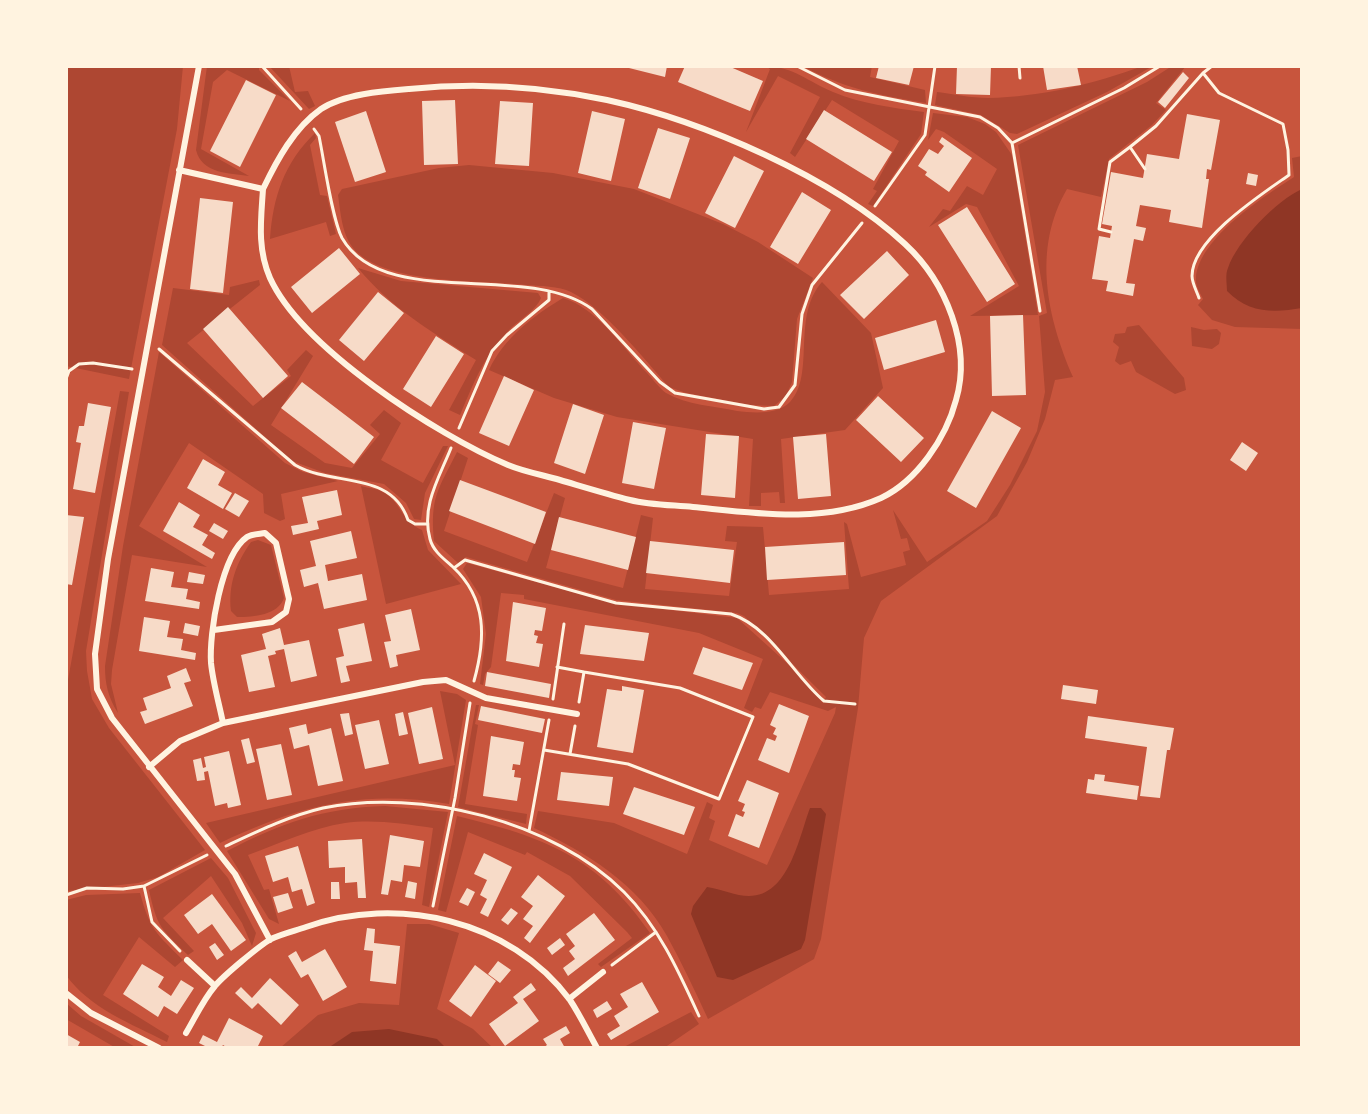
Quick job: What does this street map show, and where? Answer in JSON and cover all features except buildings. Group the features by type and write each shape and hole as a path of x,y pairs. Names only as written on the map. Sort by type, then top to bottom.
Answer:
{"street":[{"path":"199,66 108,559 94,654 97,689 112,718 235,874 270,939"},
{"path":"443,85 548,90 605,100 675,117 776,160 868,216 907,246 941,288 954,322 961,361 958,397 948,423 931,452 906,481 884,497 853,508 774,515 634,501 509,465 417,416 310,335 286,306 269,275 260,242 263,189 276,161 297,132 309,121 323,108 371,92 443,85"},
{"path":"179,170 263,189"},
{"path":"214,630 272,622 286,612 289,598 276,543 265,533 248,536 232,552 221,588 214,630 211,663 223,723"},
{"path":"149,766 180,741 223,723 423,682 446,680 486,698 577,714"},
{"path":"186,1033 215,986 270,939 336,918 392,911 431,916 498,940 531,962 569,999 597,1048"},
{"path":"187,960 215,986"},
{"path":"569,999 603,972"},
{"path":"66,993 91,1013 159,1048"}],"path":[{"path":"262,66 300,106 319,136 341,236 354,255 390,276 549,292 578,299 592,309 660,382 675,393 764,409 779,406 795,385 802,314 812,285 868,216 925,135 935,66"},
{"path":"797,66 844,90 980,117 998,128 1012,143 1040,311"},
{"path":"1019,66 1020,78"},
{"path":"1012,143 1124,88 1160,66"},
{"path":"1112,232 1099,229 1110,162 1156,126 1203,73 1212,66"},
{"path":"1199,298 1192,277 1198,256 1216,233 1247,205 1289,175 1288,150 1283,124 1219,93 1203,73"},
{"path":"1130,147 1145,169"},
{"path":"431,916 453,810 482,635 480,607 471,587 439,555 430,541 428,500 492,351 507,335 549,300 549,292"},
{"path":"147,346 160,349 295,465 317,474 380,486 394,496 404,508 408,520 415,524 428,524"},
{"path":"66,379 69,371 84,363 143,370"},
{"path":"454,568 465,560 616,603 731,614 744,619 782,654 824,701 855,704"},
{"path":"529,831 557,678 556,667 564,624"},
{"path":"544,750 628,764 719,800 753,717 680,688 556,667"},
{"path":"570,754 584,672"},
{"path":"66,895 87,888 123,889 144,886 266,827 327,808 393,802 453,810 529,831 561,845 596,867 625,893 656,932 699,1016"},
{"path":"144,886 152,922 187,960"},
{"path":"603,972 656,932"}],"shaded area":[{"path":"66,66 183,66 177,129 129,379 66,366"},
{"path":"207,66 259,66 259,70 290,101 227,70 213,82 201,149 249,176 217,171 204,164 199,158 196,150"},
{"path":"269,66 289,66 295,92 308,91 315,106 309,109"},
{"path":"765,66 792,72 855,100 924,112 921,134 873,206 868,204 877,191 873,189 899,141 832,100 795,157 790,153 820,97 778,76 746,132 770,69"},
{"path":"802,66 872,66 870,77 925,90 926,103 862,90"},
{"path":"1143,66 1153,66 1107,92 1017,134 1010,133 981,115 935,105 937,92 982,98 1028,95 1086,84"},
{"path":"1172,66 1186,66 1156,103 1166,110 1152,125 1109,159 1101,197 1067,189 1056,212 1050,235 1047,283 1056,331 1073,377 1055,380 1045,419 1027,462 997,516 881,601 864,638 858,708 821,939 814,959 708,1019 678,956 655,917 626,885 609,872 573,848 534,828 538,811 614,823 687,854 707,802 713,805 709,818 715,821 709,840 767,865 836,707 828,711 770,692 761,709 755,707 752,712 744,708 763,659 699,633 524,599 524,595 501,593 491,667 485,674 483,685 480,684 486,634 481,597 463,569 467,563 613,603 737,618 789,665 823,703 826,697 744,616 737,613 616,600 466,557 458,563 434,541 433,514 437,494 445,476 457,452 468,458 444,531 527,562 554,493 565,498 546,568 623,588 641,515 653,518 645,589 729,596 737,542 725,541 727,526 763,527 769,595 849,589 844,522 847,524 861,577 906,565 903,552 910,550 907,538 901,539 893,510 927,562 987,521 1010,485 1037,431 1045,392 1039,316 1047,313 1018,145 1147,82"},
{"path":"933,113 967,117 985,124 996,132 1012,155 1038,315 970,316 1019,286 977,207 966,204 929,227 943,209 950,211 967,186 983,195 997,169 944,132 936,129 928,140"},
{"path":"315,133 316,138 310,145 320,195 327,196 336,234 330,236 326,222 270,239 274,209 282,182 295,156"},
{"path":"1302,156 1302,329 1235,327 1212,320 1198,305 1203,299 1196,281 1200,263 1208,248 1250,207 1294,177 1292,158"},
{"path":"469,165 553,173 634,189 723,224 758,242 813,278 797,319 792,382 786,396 774,406 750,405 686,393 669,387 610,322 571,292 549,287 415,276 374,264 353,248 341,219 338,195 342,189 439,168"},
{"path":"1302,189 1302,308 1271,311 1244,304 1227,291 1227,273 1233,257 1259,222 1281,202"},
{"path":"358,268 401,281 538,293 541,298 494,348 481,368 460,415 449,410 476,360 398,307"},
{"path":"259,280 260,285 187,343 253,406 291,376 287,370 306,350 313,356 271,425 325,463 352,468 380,434 370,425 384,410 401,423 381,460 423,483 443,446 448,446 425,493 421,520 414,519 406,503 384,484 325,473 292,461 162,345 173,288 229,295 230,287"},
{"path":"822,282 871,333 883,388 845,430 781,439 785,503 780,503 779,492 761,493 761,506 749,506 753,439 617,417 554,398 489,370 495,358 520,329 563,298 587,310 598,320 666,393 692,403 737,411 772,411 790,402 798,390 802,376 808,312 813,296"},
{"path":"1139,325 1184,378 1186,390 1175,394 1136,372 1131,361 1120,365 1115,361 1119,347 1113,342 1115,334 1125,333 1127,327"},
{"path":"1191,327 1204,330 1217,329 1221,333 1219,344 1212,349 1192,346"},
{"path":"159,352 285,463 303,472 338,481 281,494 285,519 280,521 264,513 263,494 189,443 139,526 207,567 132,555 112,670 111,684 118,713 108,690 105,666 123,546"},
{"path":"120,391 129,392 86,651 92,699 109,728 205,850 158,877 138,883 66,891 66,691"},
{"path":"361,486 380,490 391,497 410,522 422,530 428,550 461,584 386,604"},
{"path":"258,540 271,545 284,598 277,608 265,614 237,617 231,611 230,601 234,575 251,542"},
{"path":"440,691 457,694 466,700 449,804 387,799 331,804 277,819 220,843 206,823 455,765"},
{"path":"476,705 479,705 475,724 478,725 465,804 527,814 526,824 458,807"},
{"path":"385,806 448,812 429,907 422,905 433,828 378,822 345,823 308,832 248,855 264,890 269,889 279,924 269,919 227,851 266,832 303,819 341,810"},
{"path":"810,808 821,808 826,814 805,940 801,949 733,980 717,977 691,914 693,906 707,887 749,896 763,893 774,886 790,863"},
{"path":"457,816 516,832 566,854 589,868 610,885 650,933 601,967 598,964 632,938 627,932 570,876 527,852 525,855 468,832 446,912 438,910"},
{"path":"211,858 228,878 256,933 252,946 242,923 211,876 163,918 194,951 188,955 161,927 149,890"},
{"path":"140,893 155,930 183,960 175,967 139,937 103,995 169,1036 167,1042 99,1006 76,987 66,975 66,900 86,895"},
{"path":"407,924 429,924 459,933 437,1009 473,1029 493,1048 280,1048 318,1015 359,1003 399,1005"},
{"path":"66,1003 81,1016 137,1048 116,1048 66,1019"},
{"path":"691,1012 699,1024 664,1048 622,1048"},
{"path":"389,1029 437,1039 446,1048 328,1048 352,1032"}]}
